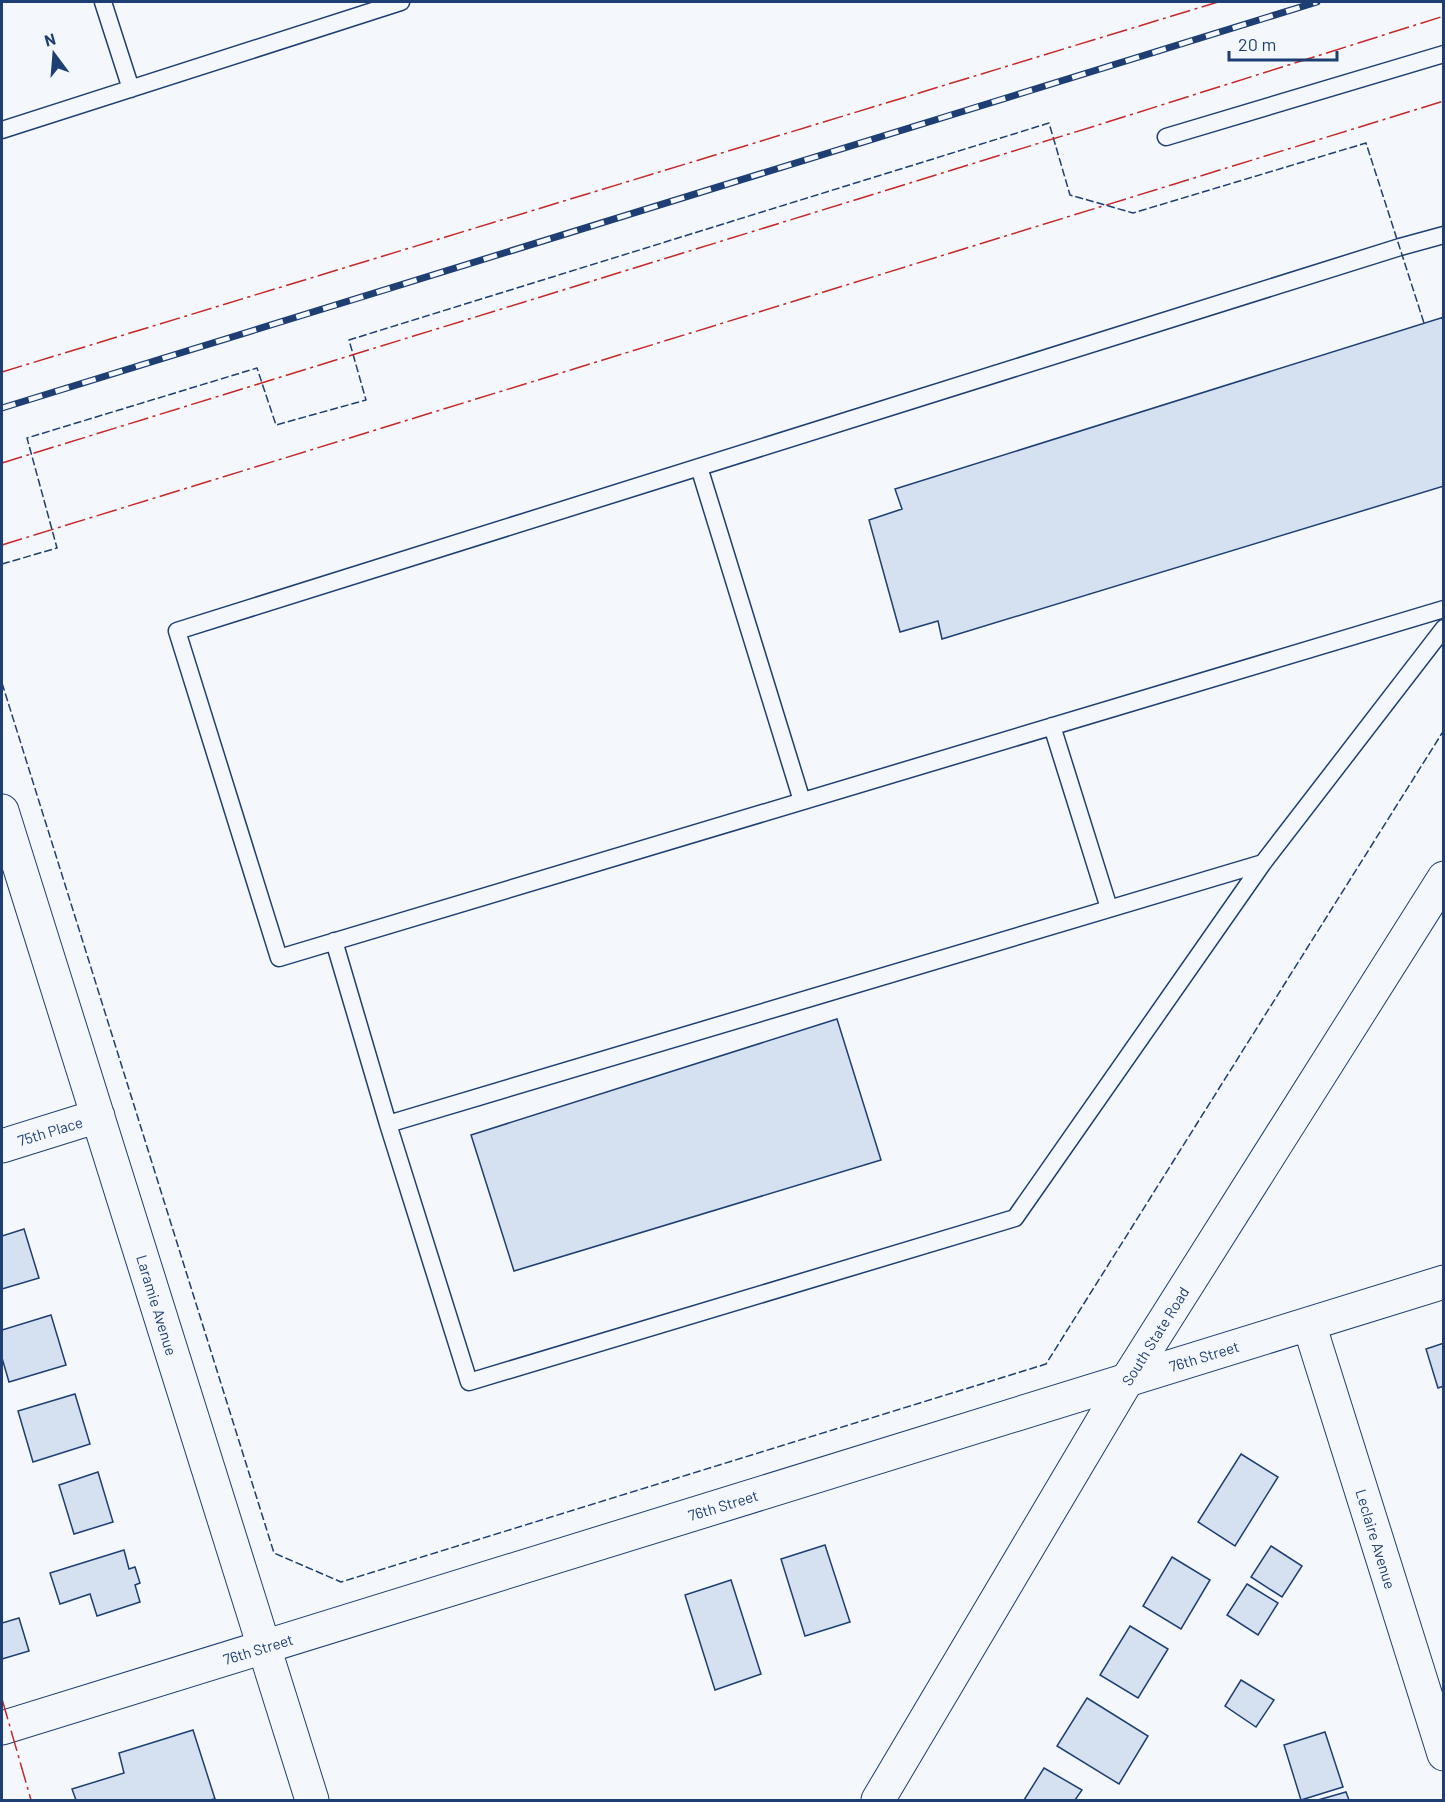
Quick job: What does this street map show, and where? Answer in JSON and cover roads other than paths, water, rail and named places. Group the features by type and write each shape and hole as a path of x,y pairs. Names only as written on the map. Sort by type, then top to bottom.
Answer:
{"street":[{"name":"Laramie Avenue","path":"2,811 312,1800"},
{"name":"South State Road","path":"878,1800 1127,1380 1443,878"},
{"name":"75th Place","path":"2,1146 98,1116"},
{"name":"76th Street","path":"2,1728 1443,1282"},
{"name":"Leclaire Avenue","path":"1309,1324 1443,1754"}],"lane":[{"path":"103,2 131,89"},
{"path":"2,130 401,2"},
{"path":"1166,137 1443,54"},
{"path":"1443,235 1389,250 177,631 279,958 1443,609"},
{"path":"699,467 802,801"},
{"path":"334,941 388,1124 469,1382 1015,1218 1263,862 1443,628"},
{"path":"1052,726 1109,908"},
{"path":"388,1124 1263,862"}],"railway":[{"path":"2,408 1317,2"}]}
